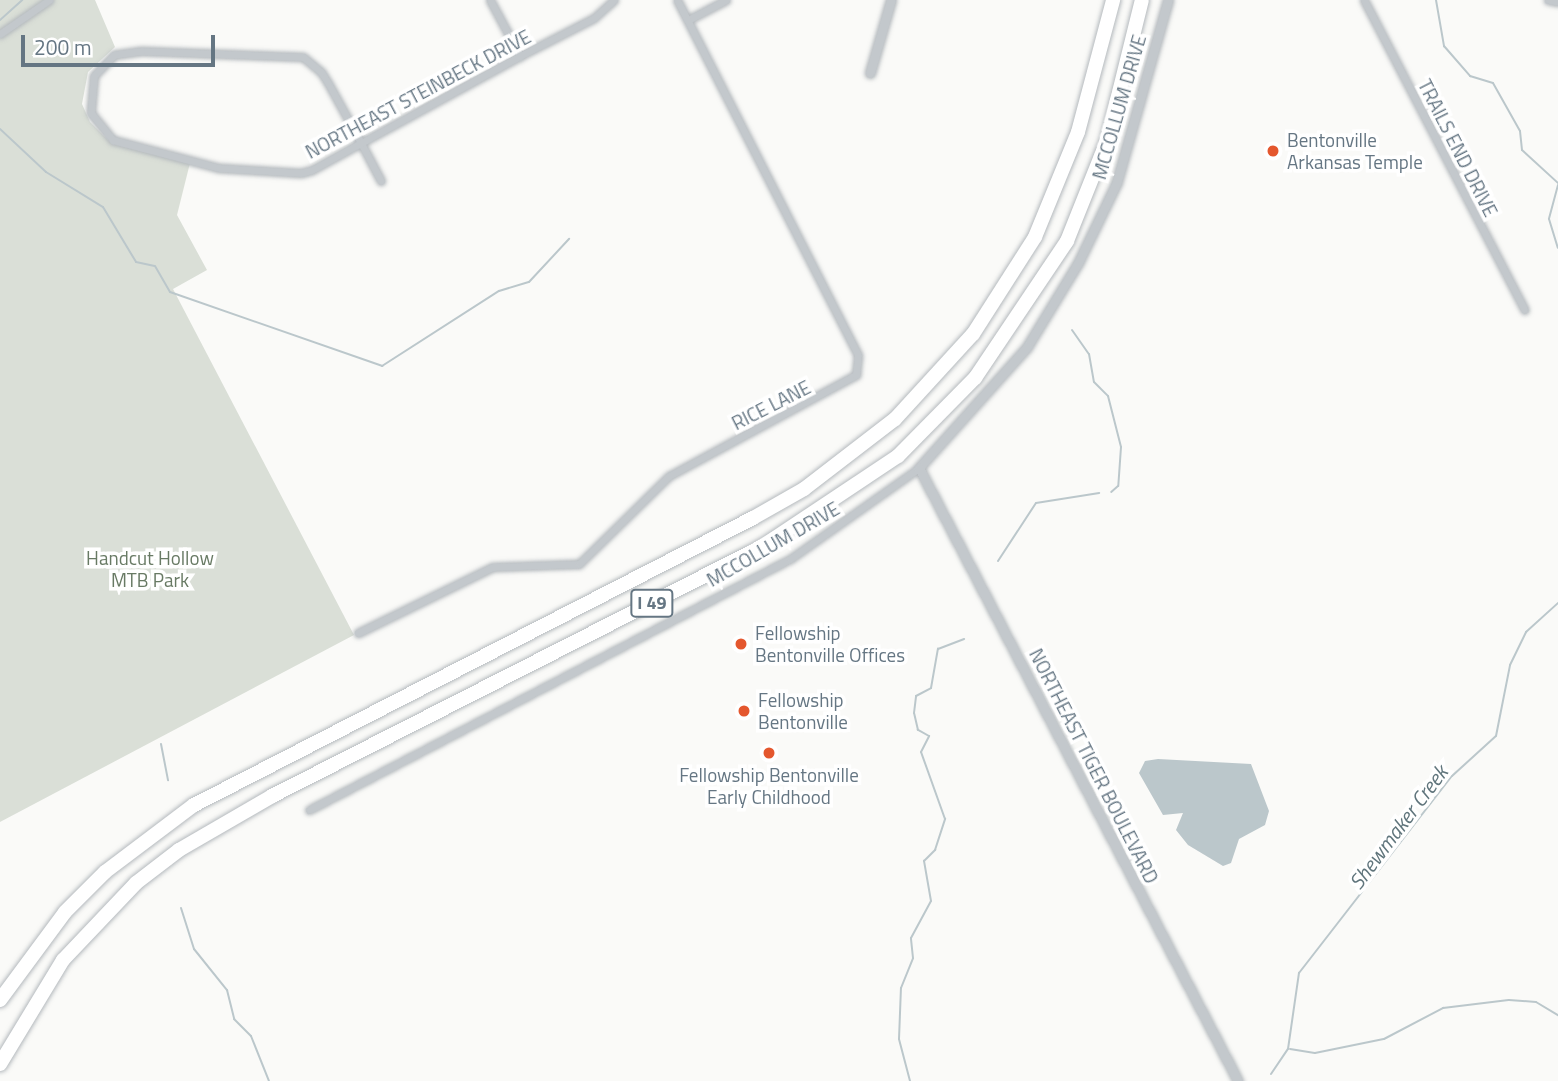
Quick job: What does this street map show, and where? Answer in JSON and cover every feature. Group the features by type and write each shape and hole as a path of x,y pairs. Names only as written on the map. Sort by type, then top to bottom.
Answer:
{"highway":[{"name":"I 49","path":"0,1000 57,921 104,872 194,805 753,518 804,489 895,419 973,334 1035,237 1078,132 1113,0"},
{"name":"I 49","path":"0,1064 63,960 136,883 179,850 272,796 762,547 898,456 984,367 1067,241 1106,144 1142,0"}],"street":[{"path":"0,34 50,0"},
{"path":"490,0 520,56"},
{"name":"NORTHEAST STEINBECK DRIVE","path":"361,143 321,72 291,53 125,52 104,62 89,96 94,120 113,140 219,168 306,172 361,143 520,56 606,11 614,0"},
{"path":"677,0 688,20 726,0"},
{"path":"870,73 891,0"},
{"name":"MCCOLLUM DRIVE","path":"309,810 790,559 919,468 1027,347 1078,263 1117,183 1168,0"},
{"name":"TRAILS END DRIVE","path":"1364,0 1525,310"},
{"path":"1548,0 1558,2"},
{"name":"RICE LANE","path":"358,633 493,568 579,564 663,480 856,375 859,355 688,20"},
{"path":"361,143 381,181"},
{"name":"NORTHEAST TIGER BOULEVARD","path":"919,468 1238,1081"}],"green space":[{"name":"Handcut Hollow MTB Park","path":"0,0 95,0 115,47 88,72 82,104 90,122 112,144 190,163 177,215 207,270 173,289 354,635 0,822"}],"shaded area":[{"path":"1158,759 1251,764 1269,811 1265,825 1239,839 1231,863 1223,866 1188,845 1176,830 1183,813 1163,815 1139,773 1145,761"}],"waterway":[{"path":"0,20 22,0"},
{"path":"1436,0 1444,46 1470,76 1493,83 1520,131 1522,150 1558,183"},
{"path":"0,129 46,172 103,207 136,262 155,266 170,292 382,366 499,291 529,282 569,239"},
{"path":"1558,185 1549,219 1558,248"},
{"path":"1072,330 1089,354 1094,382 1108,396 1121,447 1118,486 1111,492"},
{"path":"998,561 1036,503 1099,493"},
{"name":"Shewmaker Creek","path":"1271,1074 1288,1049 1299,973 1452,776 1496,736 1510,665 1526,632 1558,603"},
{"path":"910,1081 899,1039 901,988 913,958 911,938 931,901 924,861 935,850 945,819 921,752 929,736 918,730 914,713 916,696 931,688 938,649 964,639"},
{"path":"161,744 168,780"},
{"path":"181,908 194,949 227,990 234,1019 251,1036 269,1081"},
{"path":"1290,1049 1315,1053 1384,1039 1443,1008 1509,1000 1536,1002 1558,1015"}],"place":[{"name":"Bentonville Arkansas Temple","path":"1273,151"},
{"name":"Fellowship Bentonville Offices","path":"741,644"},
{"name":"Fellowship Bentonville","path":"744,711"},
{"name":"Fellowship Bentonville Early Childhood","path":"769,753"}]}
